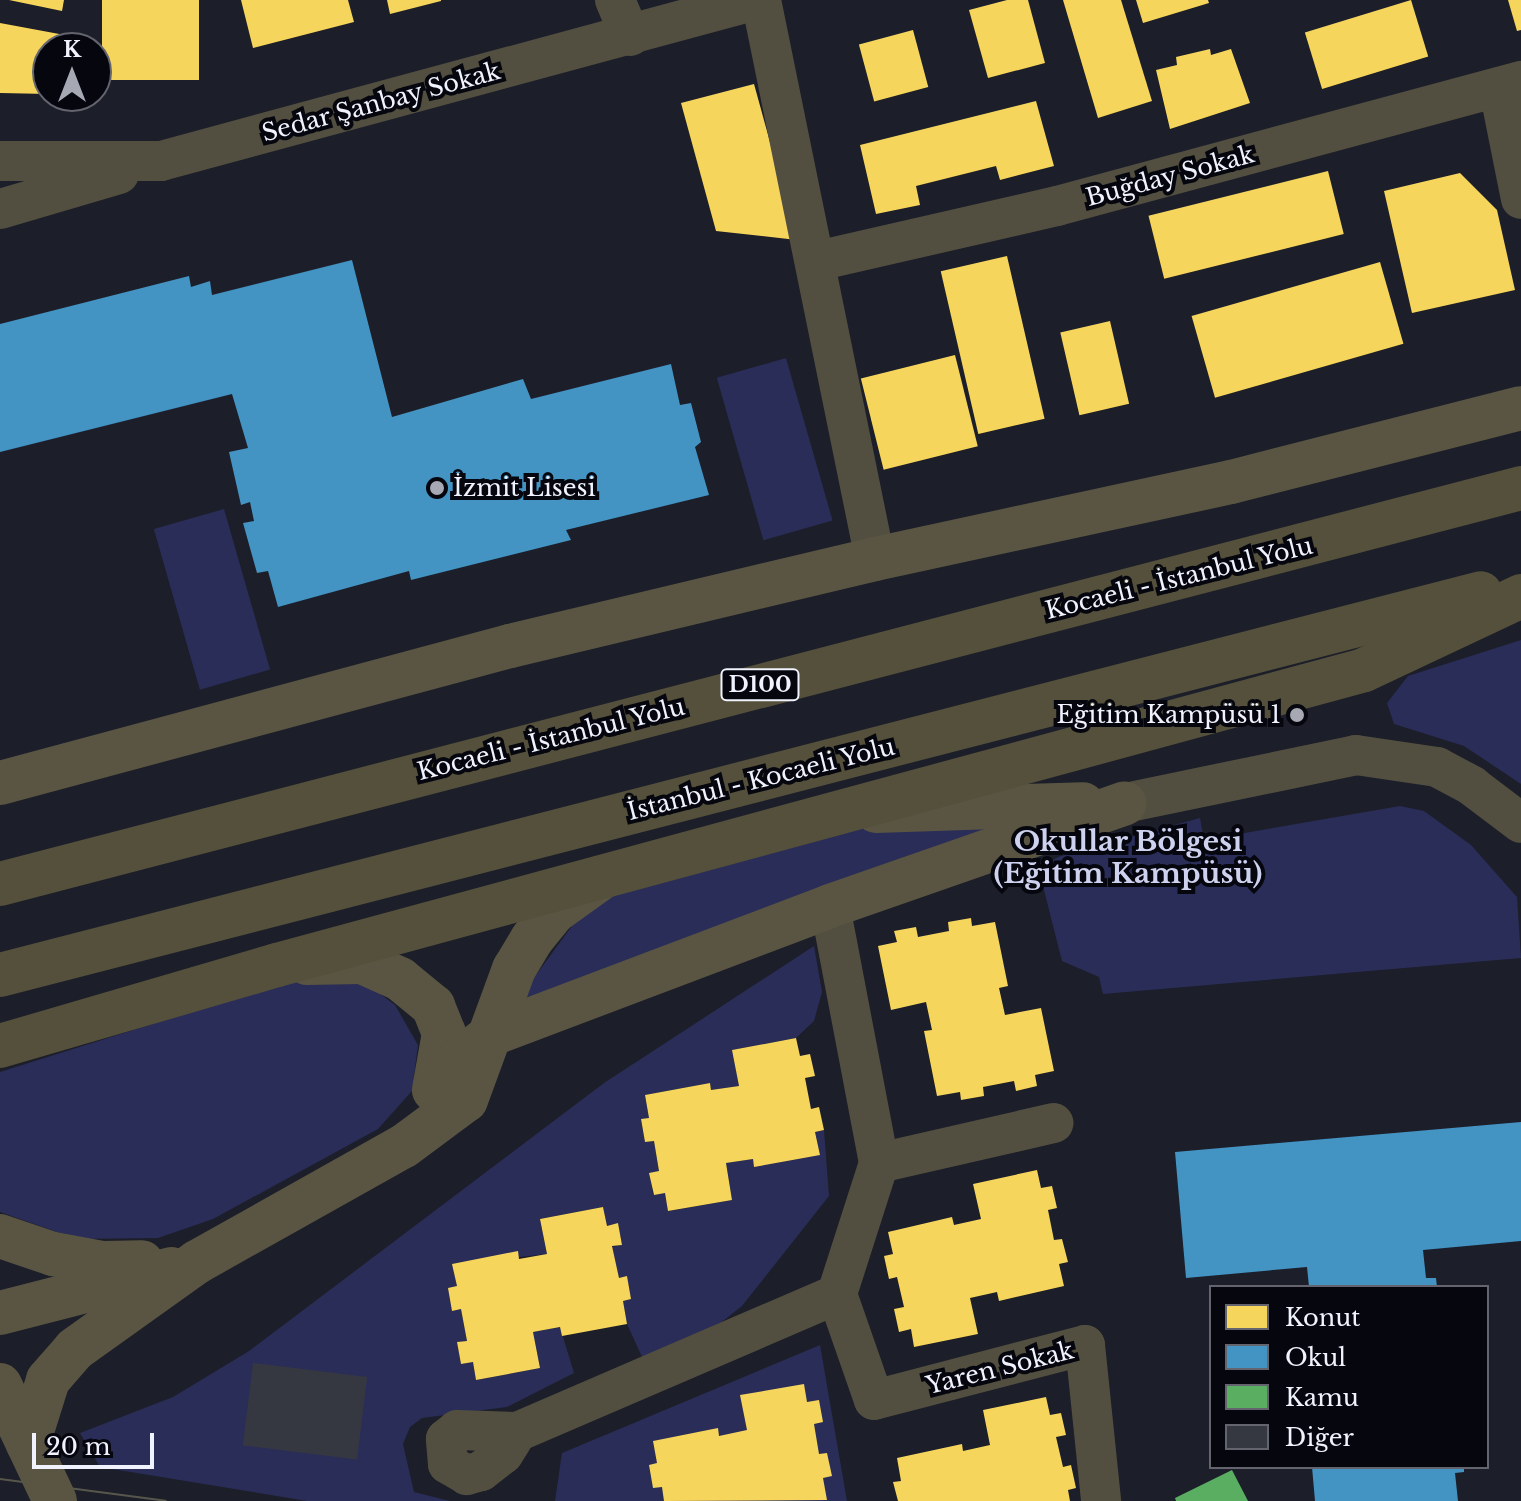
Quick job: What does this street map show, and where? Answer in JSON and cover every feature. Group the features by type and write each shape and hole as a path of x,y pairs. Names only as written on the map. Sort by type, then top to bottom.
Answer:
{"highway":[{"name":"Kocaeli - İstanbul Yolu","path":"0,884 1521,488"},
{"name":"İstanbul - Kocaeli Yolu","path":"0,975 1521,582"},
{"path":"0,1046 277,965 1364,670 1521,596"}],"main road":[{"path":"0,783 510,646 875,559 1231,482 1521,408"},
{"path":"842,812 1125,803"},
{"path":"438,1077 492,1034 830,906 1125,803"},
{"path":"28,1444 48,1380 75,1349 197,1262 404,1146 466,1100 514,969 532,939 554,912 606,876"},
{"path":"277,965 362,962 400,979 433,1006 444,1033 438,1077 425,1118 404,1146"},
{"path":"0,1236 53,1254 103,1263 197,1262"},
{"path":"0,1313 197,1262"},
{"path":"0,1385 55,1501"}],"street":[{"name":"Sedar Şanbay Sokak","path":"0,161 161,161 623,18 759,0"},
{"path":"759,0 817,261 875,559"},
{"path":"1510,85 1521,199"},
{"name":"Buğday Sokak","path":"817,261 1057,206 1510,85"},
{"path":"0,209 161,161"},
{"path":"1125,803 1356,755 1437,767 1472,786 1521,823"},
{"path":"517,1432 837,1294 879,1163 830,906"},
{"path":"879,1163 1053,1123"},
{"name":"Yaren Sokak","path":"837,1294 874,1400 1085,1345 1101,1501"}],"shaded area":[{"path":"786,358 833,520 763,540 717,378"},
{"path":"224,509 270,670 200,690 154,529"},
{"path":"1521,640 1521,784 1464,746 1394,724 1387,703 1408,676"},
{"path":"1400,806 1424,811 1471,845 1517,897 1521,958 1103,994 1099,977 1062,961 1044,890 1044,864 1061,856 1200,818 1204,840"},
{"path":"1033,822 517,1001 588,904 838,824"},
{"path":"814,946 822,992 814,1021 796,1038 733,1050 739,1086 711,1090 710,1083 645,1095 649,1118 641,1120 645,1142 654,1141 659,1171 650,1174 653,1195 665,1193 669,1211 732,1200 726,1163 753,1159 754,1166 820,1154 815,1132 824,1130 829,1196 742,1306 700,1339 642,1357 627,1324 623,1301 631,1299 627,1277 619,1278 612,1247 622,1245 618,1223 607,1226 603,1207 540,1219 547,1254 453,1264 457,1286 452,1311 461,1309 467,1341 457,1342 461,1364 473,1362 476,1380 540,1368 533,1332 560,1327 574,1373 507,1407 422,1418 410,1427 403,1444 414,1492 450,1501 307,1501 100,1467 80,1433 173,1397 249,1351 604,1083"},
{"path":"360,979 395,1005 418,1045 412,1091 378,1129 213,1219 158,1238 77,1239 0,1212 0,1072 289,981"},
{"path":"820,1345 847,1501 555,1501 562,1453"}],"building: Konut":[{"path":"9,0 64,0 62,11"},
{"path":"102,0 199,0 199,80 112,80 112,32 102,32"},
{"path":"241,0 348,0 354,22 253,48"},
{"path":"387,0 441,0 441,1 390,14"},
{"path":"1007,0 1028,0 1045,63 988,78 969,10"},
{"path":"1063,0 1121,0 1152,101 1098,118"},
{"path":"1136,0 1208,0 1209,3 1143,23"},
{"path":"1411,0 1428,56 1322,89 1305,32"},
{"path":"1508,0 1521,0 1521,30 1517,31"},
{"path":"0,23 48,32 32,32 32,94 0,93"},
{"path":"913,30 928,87 874,101 859,44"},
{"path":"1210,49 1211,55 1231,49 1250,103 1170,129 1156,70 1177,65 1176,57"},
{"path":"754,84 797,240 716,231 681,103"},
{"path":"1036,101 1054,166 1000,180 996,166 916,186 920,205 876,214 860,145"},
{"path":"1328,171 1344,234 1164,279 1148,216"},
{"path":"1460,173 1497,210 1515,290 1412,313 1384,191"},
{"path":"1007,256 1045,419 978,434 941,271"},
{"path":"1380,262 1403,344 1215,398 1192,316"},
{"path":"1110,321 1129,404 1079,415 1060,332"},
{"path":"955,355 978,446 884,470 861,378"},
{"path":"971,918 972,926 995,922 1008,986 999,988 1005,1015 1041,1008 1054,1071 1035,1075 1037,1086 1016,1091 1014,1081 983,1087 984,1096 961,1100 960,1092 937,1096 924,1031 932,1030 926,1002 891,1010 878,946 897,942 894,931 916,927 918,937 949,931 948,922"},
{"path":"796,1038 800,1056 810,1054 815,1076 805,1078 811,1109 819,1107 824,1130 815,1132 820,1155 754,1167 753,1159 726,1163 732,1200 668,1211 665,1193 654,1195 649,1173 659,1171 654,1141 645,1142 641,1119 649,1118 645,1095 710,1083 711,1090 739,1086 732,1050"},
{"path":"1037,1170 1041,1188 1052,1186 1057,1208 1048,1210 1054,1240 1062,1239 1068,1262 1059,1264 1064,1286 999,1301 997,1292 970,1298 978,1334 914,1347 911,1329 899,1332 894,1309 904,1307 897,1277 889,1279 884,1256 893,1254 888,1232 952,1217 954,1225 981,1219 973,1184"},
{"path":"603,1207 607,1226 618,1223 622,1245 612,1246 619,1278 627,1276 631,1299 623,1301 627,1324 562,1336 560,1327 533,1332 540,1368 476,1380 473,1362 461,1364 457,1342 467,1341 461,1309 452,1311 448,1288 457,1286 452,1264 518,1251 519,1259 547,1254 540,1219"},
{"path":"804,1384 807,1402 819,1400 823,1422 814,1424 819,1454 827,1453 832,1476 823,1478 827,1500 664,1501 662,1487 653,1488 649,1465 657,1463 653,1441 718,1428 719,1436 747,1430 740,1395"},
{"path":"1046,1397 1050,1415 1061,1413 1066,1435 1056,1437 1063,1467 1071,1465 1076,1488 1068,1490 1070,1501 898,1501 893,1482 901,1481 897,1458 962,1444 963,1451 990,1445 983,1410"}],"building: Okul":[{"path":"352,260 392,417 523,379 531,399 671,364 680,405 691,403 701,442 695,447 709,495 566,530 571,540 411,580 409,571 278,607 268,571 257,573 243,523 254,521 250,502 241,505 229,452 248,448 232,394 0,452 0,324 189,276 191,287 210,281 212,295"},
{"path":"1521,1122 1521,1241 1423,1250 1426,1278 1436,1278 1437,1285 1309,1285 1307,1267 1186,1278 1175,1152"},
{"path":"1312,1469 1464,1469 1464,1472 1455,1473 1458,1501 1315,1501"}],"building: Kamu":[{"path":"1232,1470 1248,1501 1176,1501 1175,1498"}],"building: Diğer":[{"path":"253,1363 367,1377 357,1459 243,1445"}],"tram line":[{"path":"0,1479 166,1501"}],"place":[{"name":"İzmit Lisesi","path":"437,488"},
{"name":"Eğitim Kampüsü 1","path":"1297,715"}],"district":[{"name":"Okullar Bölgesi (Eğitim Kampüsü)","path":"1128,858"}]}
